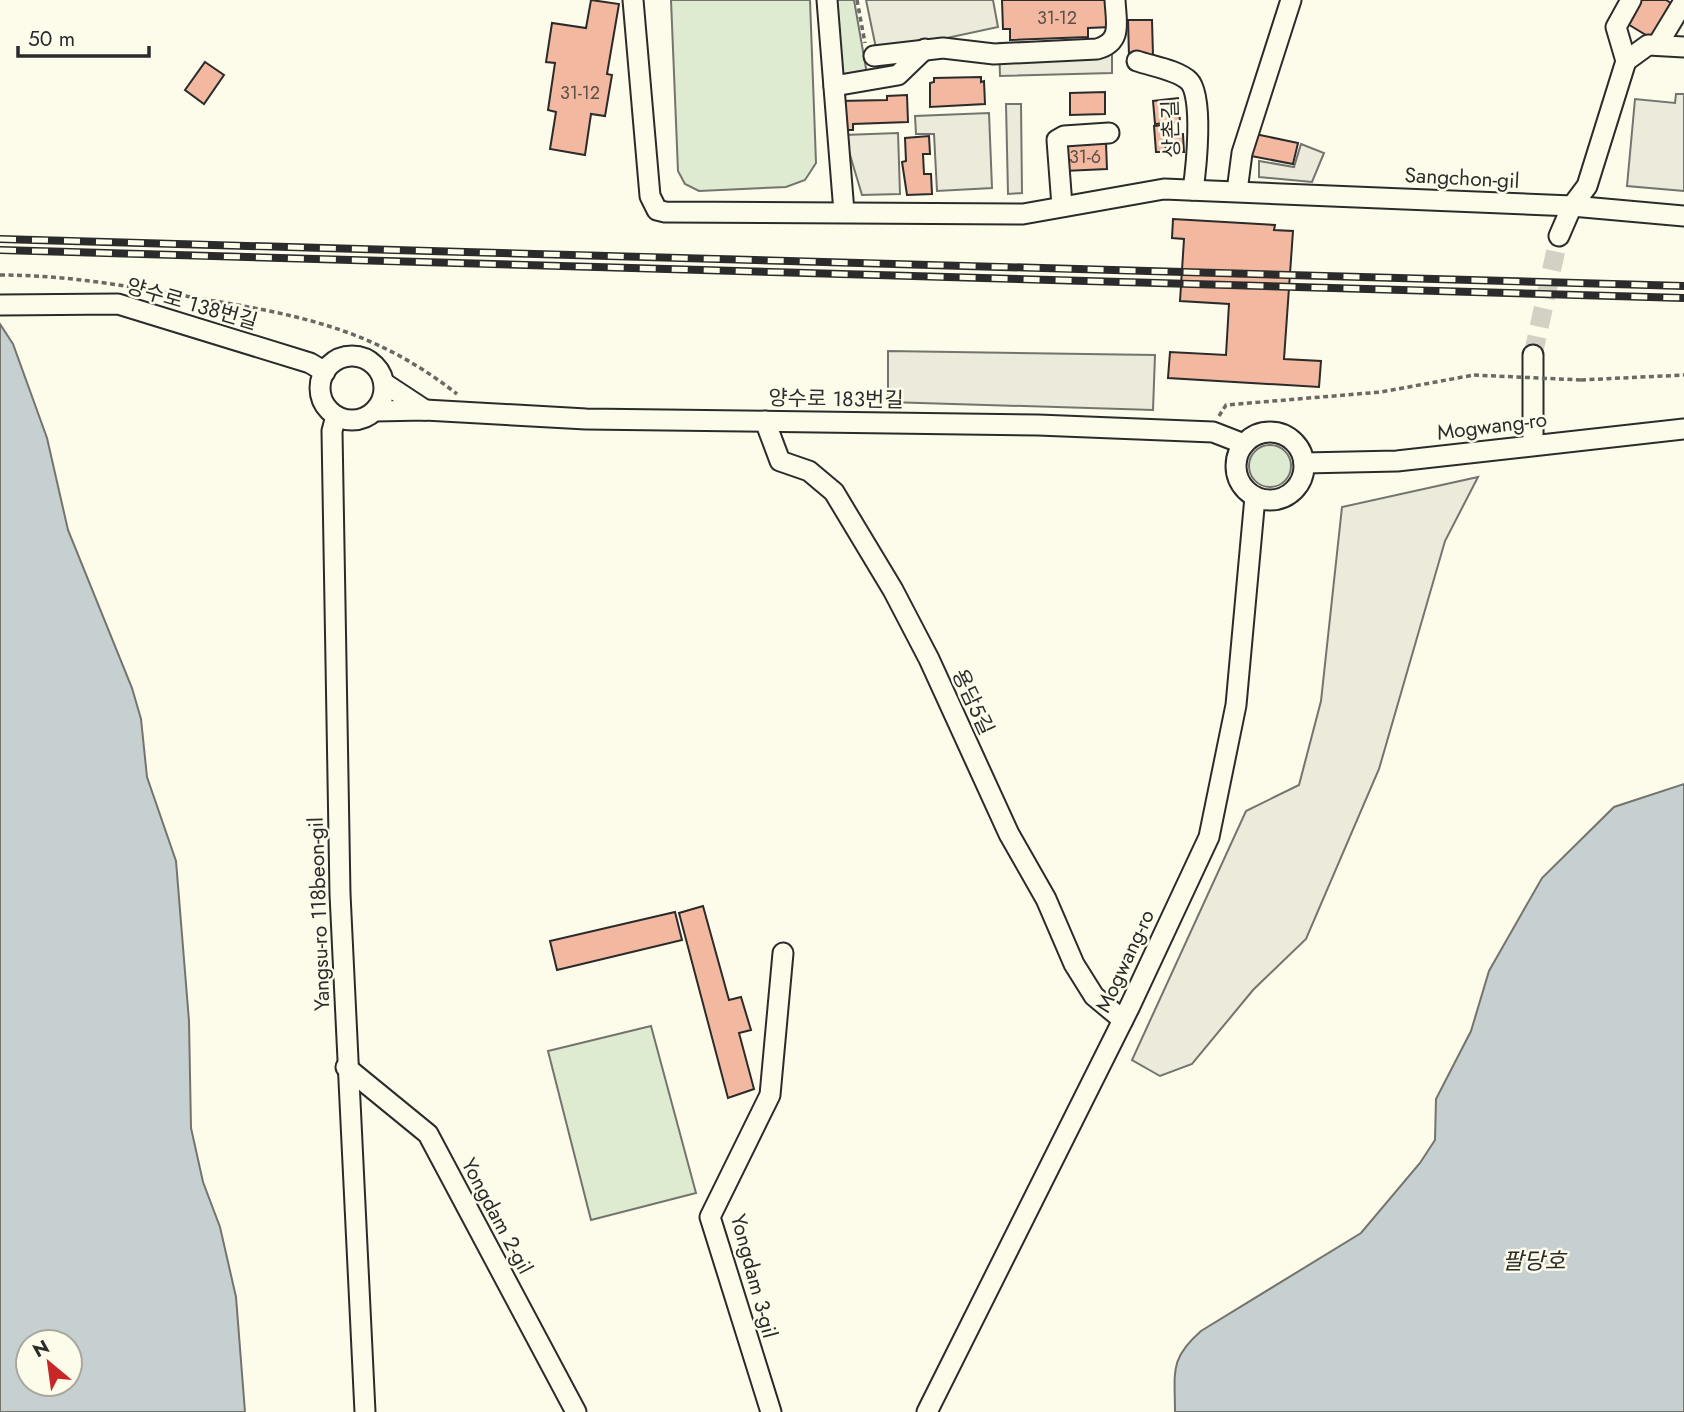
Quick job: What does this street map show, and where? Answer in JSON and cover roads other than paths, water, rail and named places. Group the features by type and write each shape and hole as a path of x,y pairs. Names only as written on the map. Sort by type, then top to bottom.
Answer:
{"street":[{"name":"Sangchon-gil","path":"633,0 650,196 657,210 1023,214 1151,190 1193,190 1572,206 1684,216"},
{"path":"827,0 844,212"},
{"path":"874,56 925,49 961,49 994,54 1097,50 1112,44 1116,38 1115,0"},
{"path":"1237,191 1242,153 1290,0"},
{"path":"1626,61 1616,27 1631,0"},
{"path":"1658,44 1684,1"},
{"path":"1559,236 1572,206 1587,186 1626,61 1638,49 1658,44 1684,47"},
{"path":"834,86 898,75 925,49"},
{"name":"상촌길","path":"1137,61 1183,77 1192,86 1198,133 1193,190"},
{"path":"1062,206 1057,140 1064,136 1109,133"},
{"name":"양수로 138번길","path":"0,305 118,304 310,363 325,372"},
{"path":"1533,355 1533,443"},
{"path":"336,416 324,405 320,394 325,372 339,359 360,357 378,368 384,383 383,398 375,411"},
{"path":"384,383 425,410"},
{"name":"양수로 183번길","path":"336,416 351,421 362,419 375,411 425,410 586,419 1038,425 1213,432 1244,444"},
{"name":"Yangsu-ro 118beon-gil","path":"336,416 332,430 346,1067 365,1412"},
{"name":"용담5길","path":"765,421 780,461 810,471 834,492 893,590 1009,834 1046,899 1074,964 1094,996 1123,1020"},
{"name":"Mogwang-ro","path":"1304,463 1397,461 1533,443 1684,429"},
{"path":"1280,432 1298,445 1304,463 1302,479 1287,496 1266,500 1255,497 1239,481 1236,471 1236,460 1244,444 1257,434 1280,432"},
{"name":"Mogwang-ro","path":"927,1412 1123,1020 1209,837 1236,705 1255,497"},
{"name":"Yongdam 3-gil","path":"771,1412 710,1217 770,1095 783,953"},
{"name":"Yongdam 2-gil","path":"346,1067 428,1134 576,1412"}],"water":[{"path":"0,324 13,344 47,438 68,530 132,688 141,719 147,777 176,861 189,1021 191,1128 203,1182 220,1227 236,1297 245,1412 0,1412"},
{"name":"팔당호","path":"1684,784 1684,1412 1175,1412 1176,1367 1183,1350 1191,1341 1201,1331 1361,1233 1420,1163 1435,1140 1436,1099 1471,1031 1489,971 1542,878 1614,807"}],"tunnel":[{"path":"1533,355 1559,236"}],"railway":[{"path":"0,239 1684,286"},
{"path":"0,250 1684,298"}]}
